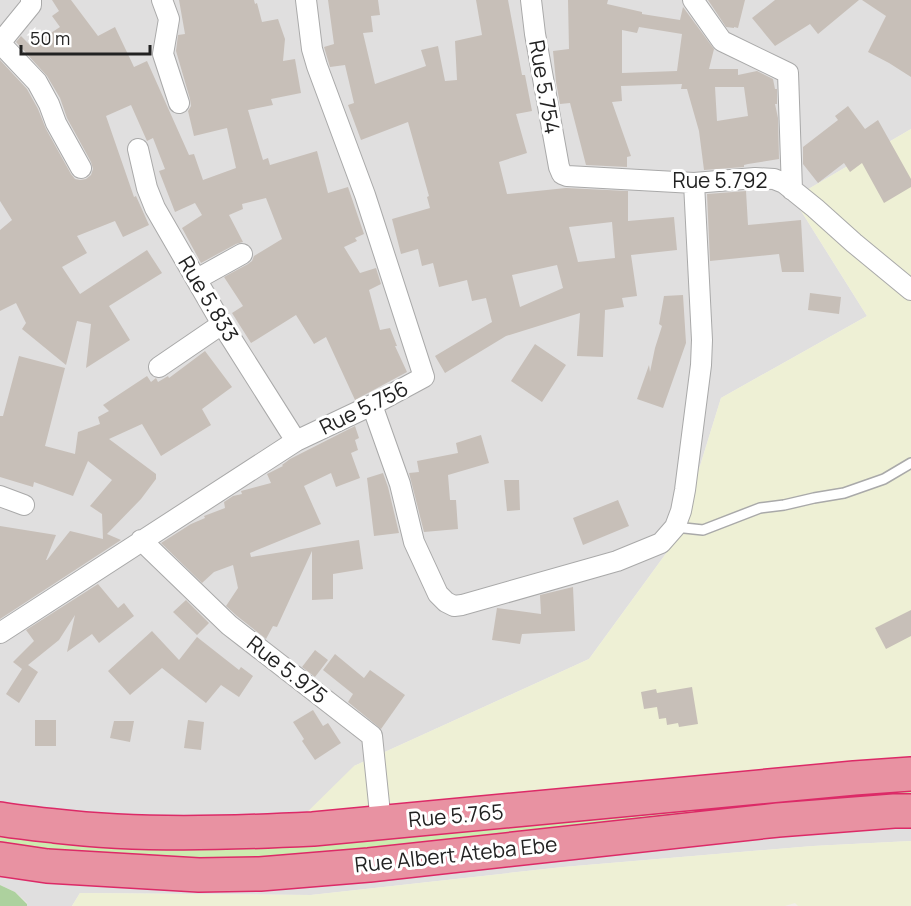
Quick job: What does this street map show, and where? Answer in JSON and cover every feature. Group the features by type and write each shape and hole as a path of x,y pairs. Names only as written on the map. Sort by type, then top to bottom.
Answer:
{"highway":[{"name":"Rue 5.765","path":"0,819 77,829 135,833 313,830 911,774"},
{"name":"Rue Albert Ateba Ebe","path":"0,859 47,866 199,875 260,874 416,860 778,820 911,811"}],"street":[{"path":"31,0 31,4 0,43 38,82 56,123 81,168"},
{"path":"162,0 169,19 163,54 179,103"},
{"name":"Rue 5.756","path":"0,633 296,441 424,377 365,195 314,57 306,0"},
{"name":"Rue 5.754","path":"531,0 535,34 562,174"},
{"path":"693,0 722,41 788,73 792,189"},
{"name":"Rue 5.833","path":"138,149 147,188 155,208 222,324 296,441"},
{"name":"Rue 5.792","path":"562,174 694,183 755,178 774,179 792,189 911,290"},
{"path":"372,405 400,484 414,542 438,594 454,606 616,561 661,543 675,527 681,511 701,365 702,340 694,183"},
{"path":"197,279 242,254"},
{"path":"159,367 222,324"},
{"path":"0,496 24,505"},
{"name":"Rue 5.975","path":"141,540 230,625 372,736 381,823"}],"lane":[{"path":"675,527 703,530 760,507 844,494 884,478 911,463"}],"shaded area":[{"path":"0,0 911,0 911,129 793,198 867,316 721,398 678,537 589,659 354,766 911,783 0,829"},
{"path":"911,801 911,841 813,846 563,867 311,895 80,893 72,906 27,906 27,903 15,892 0,885 0,847"}],"green space":[{"path":"911,129 911,772 290,829 354,766 589,659 678,537 721,398 867,316 793,198"},
{"path":"911,783 911,801 212,862 0,847 0,829"},
{"path":"911,841 911,906 798,906 795,903 785,906 72,906 80,893 311,895 563,867 813,846"},
{"path":"0,885 15,892 27,906 0,906"}],"building":[{"path":"52,0 71,0 98,36 115,27 134,67 147,61 189,155 194,154 203,180 236,168 227,128 194,136 188,111 191,106 190,99 176,51 178,35 185,34 179,0 254,0 262,22 278,19 285,39 283,61 295,59 301,93 271,99 273,105 248,110 263,160 268,158 270,165 317,151 328,193 348,187 364,234 355,238 357,241 344,247 360,273 376,268 381,284 369,290 380,330 390,328 397,346 395,346 407,372 355,400 326,337 314,344 296,315 251,343 232,313 243,306 224,277 248,264 254,256 282,239 266,198 242,204 243,209 229,215 243,242 201,263 182,228 202,215 195,203 175,212 159,171 165,169 153,138 147,141 131,105 106,116 134,197 136,196 149,225 123,237 115,221 77,236 87,253 62,267 80,294 147,250 162,273 109,306 130,340 86,368 91,324 77,321 66,365 22,329 26,323 16,303 0,311 0,230 12,220 0,201 0,60 27,89 46,129 75,179 86,179 91,175 93,169 67,118 60,98 47,76 16,42 21,36 31,46 60,27 52,16 59,11"},
{"path":"328,0 378,0 380,15 371,16 373,32 363,33 375,84 426,66 421,50 438,46 445,81 457,80 455,41 482,35 476,0 508,0 522,75 525,75 532,111 516,114 527,153 499,162 507,194 566,188 628,191 628,221 674,217 677,250 631,255 637,296 622,298 624,307 605,310 603,357 577,356 580,313 506,336 445,373 435,356 492,322 486,298 472,301 467,280 439,287 433,263 422,266 418,249 401,254 392,219 430,208 427,197 429,196 408,122 361,140 348,105 354,103 345,65 330,67 324,47 334,44","holes":["612,222 615,258 578,262 569,227","557,265 563,288 520,307 512,275"]},
{"path":"568,0 608,0 607,4 642,12 642,14 680,20 683,7 714,49 709,69 738,69 738,75 757,71 773,79 775,89 777,89 777,104 775,104 778,118 779,159 748,164 744,167 704,170 699,131 687,89 681,89 682,84 621,86 622,101 612,102 631,156 627,157 627,167 586,165 570,103 560,104 556,82 553,51 569,49","holes":["639,27 682,34 677,71 622,73 622,30 637,33","715,87 744,87 748,116 717,121"]},
{"path":"708,0 745,0 738,28 726,27"},
{"path":"775,0 859,0 818,34 810,24 775,46 752,18"},
{"path":"862,0 911,0 911,77 868,52 886,16"},
{"path":"848,106 865,129 878,120 911,179 911,187 884,203 862,163 850,172 844,163 818,183 803,164 803,147 838,120 835,116"},
{"path":"746,191 748,225 801,220 804,272 782,272 779,254 710,261 707,194"},
{"path":"810,293 841,297 839,314 808,310"},
{"path":"683,295 686,343 663,408 637,399 649,365 650,372 662,326 659,324 664,296"},
{"path":"535,344 566,365 542,402 511,381"},
{"path":"205,351 232,387 202,409 211,425 161,456 142,424 109,439 156,474 156,479 141,499 107,534 121,540 0,619 0,526 56,535 46,560 70,531 103,539 102,514 90,506 112,480 88,461 73,496 34,482 33,487 0,477 0,416 3,416 19,356 65,368 45,446 75,454 78,432 100,424 98,417 109,411 103,405 147,376 151,382 156,378 158,382 168,376 169,378"},
{"path":"355,426 359,438 355,440 358,450 351,453 360,478 336,487 331,473 304,486 321,524 250,553 251,557 359,540 363,569 333,574 333,599 312,600 312,551 277,627 273,626 266,639 226,606 238,588 233,565 214,572 202,583 161,543 205,518 204,516 225,508 224,502 233,496 242,494 241,491 271,483 267,474 283,466 290,459"},
{"path":"481,435 489,463 448,475 450,500 456,500 458,529 424,532 409,473 419,472 417,461 458,453 456,443"},
{"path":"383,473 399,533 374,536 367,478"},
{"path":"504,480 519,480 520,510 507,511"},
{"path":"618,500 629,526 583,545 573,518"},
{"path":"98,584 118,608 124,603 134,616 99,643 92,634 67,652 75,615 59,640 28,665 38,672 19,703 6,694 22,669 13,662 34,641 26,630"},
{"path":"573,587 575,631 522,634 520,644 492,640 497,608 541,614 540,595"},
{"path":"186,600 209,623 197,635 173,612"},
{"path":"911,610 911,636 886,649 875,628"},
{"path":"152,631 179,660 197,637 239,670 241,667 253,676 239,697 221,685 206,703 162,668 130,695 108,671"},
{"path":"315,650 328,660 315,677 302,667"},
{"path":"335,654 364,678 370,670 405,695 381,729 348,702 353,694 323,670"},
{"path":"692,687 698,724 679,727 678,723 667,725 666,718 659,719 657,707 644,709 641,692 656,689 657,693"},
{"path":"313,710 323,726 328,723 341,743 315,760 293,722"},
{"path":"35,720 56,720 56,746 35,746"},
{"path":"188,720 204,722 201,750 184,748"},
{"path":"114,721 134,721 130,742 110,738"}]}
